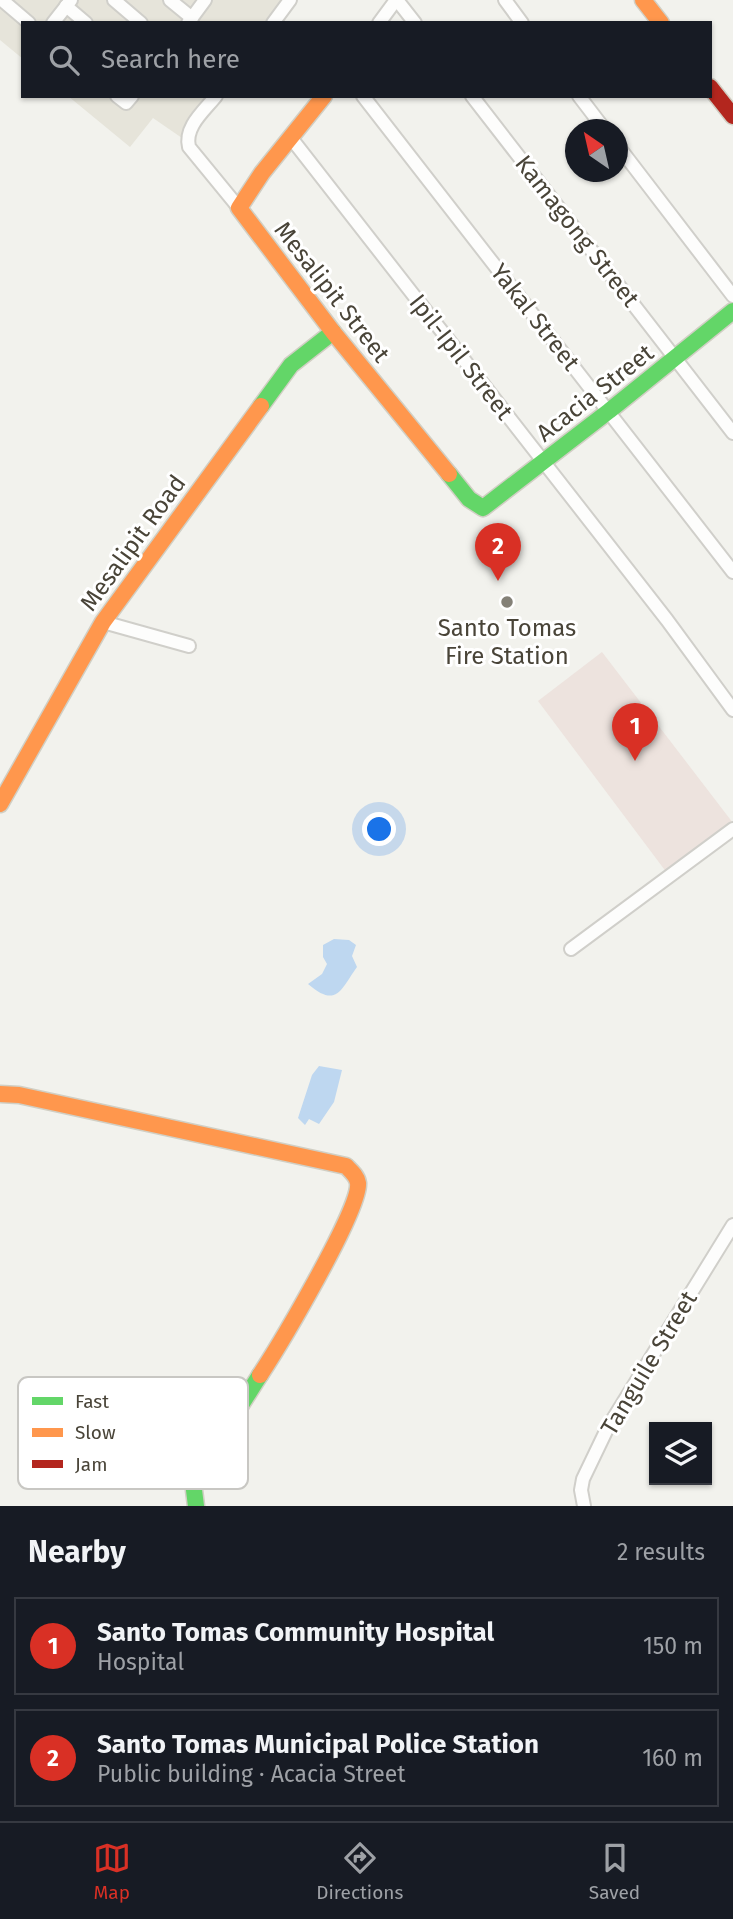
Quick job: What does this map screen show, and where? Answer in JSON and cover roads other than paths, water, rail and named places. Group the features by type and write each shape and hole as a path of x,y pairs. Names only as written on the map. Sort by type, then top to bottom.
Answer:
{"street":[{"path":"114,0 139,21"},
{"path":"170,0 190,20 205,0"},
{"path":"274,21 290,0"},
{"path":"381,21 397,0 413,21"},
{"path":"505,0 521,21"},
{"path":"643,0 659,21"},
{"path":"10,3 27,21"},
{"path":"54,21 68,3 84,21"},
{"path":"712,90 733,116"},
{"path":"214,98 189,131 189,147 239,208 262,173 322,98"},
{"name":"Yakal Street","path":"365,98 733,572"},
{"name":"Kamagong Street","path":"474,98 733,433"},
{"path":"580,98 596,119"},
{"name":"Ipil-Ipil Street","path":"291,138 667,620 733,710"},
{"path":"628,159 733,296"},
{"name":"Mesalipit Street","path":"239,208 333,332 469,499 483,508"},
{"name":"Acacia Street","path":"483,508 733,311"},
{"name":"Mesalipit Road","path":"0,804 103,622 291,365 333,332"},
{"path":"103,622 189,646"},
{"path":"571,948 731,835"},
{"path":"0,1094 19,1095 346,1166 357,1178 359,1186 346,1222 285,1336 248,1395"},
{"name":"Tanguile Street","path":"584,1506 581,1490 583,1479 607,1429 733,1225"}],"water":[{"path":"334,939 349,940 356,945 352,956 357,967 342,989 332,995 326,995 308,984 322,974 327,964 323,957 323,945"},
{"path":"319,1066 342,1070 334,1102 319,1124 309,1119 305,1125 298,1118 312,1075"}],"place":[{"name":"Santo Tomas Municipal Police Station","path":"498,581"},
{"name":"Santo Tomas Fire Station","path":"507,602"},
{"name":"Santo Tomas Community Hospital","path":"635,761"}]}
